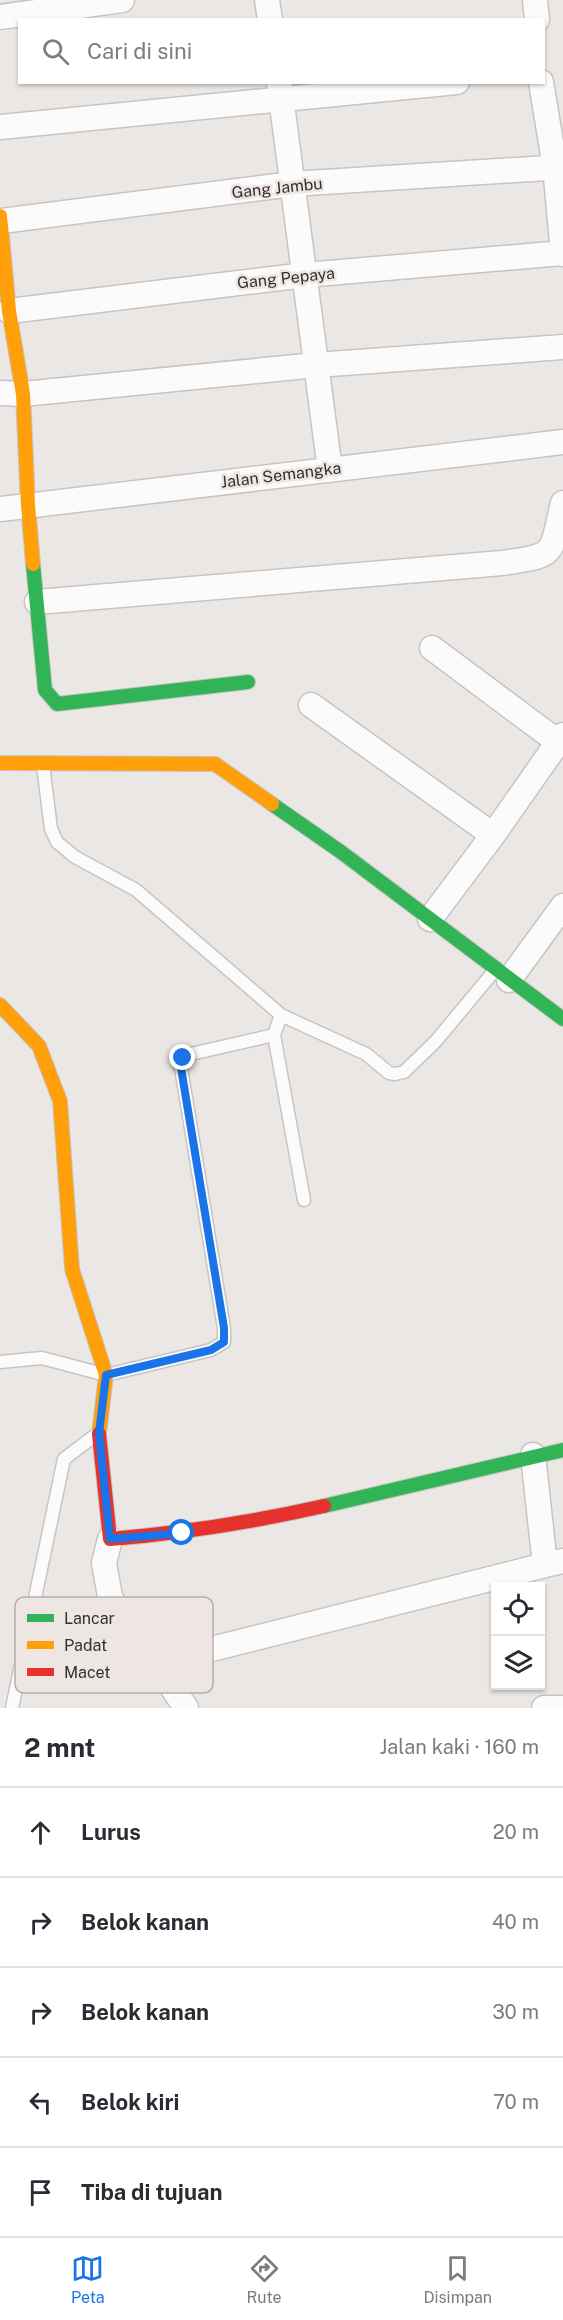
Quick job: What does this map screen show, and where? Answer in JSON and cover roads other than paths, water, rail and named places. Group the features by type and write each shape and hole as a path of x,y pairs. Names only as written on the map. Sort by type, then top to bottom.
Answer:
{"street":[{"path":"0,17 122,0"},
{"path":"267,0 270,18"},
{"path":"535,0 537,18"},
{"path":"0,127 280,92 422,84"},
{"path":"541,84 559,167 563,253"},
{"path":"280,92 330,470"},
{"name":"Gang Jambu","path":"0,218 292,184 559,167"},
{"path":"0,218 9,311 11,393 28,505 45,690 57,704 248,682"},
{"name":"Gang Pepaya","path":"9,311 305,275 563,253"},
{"path":"11,393 316,365 563,347"},
{"name":"Jalan Semangka","path":"0,509 563,442"},
{"path":"37,603 502,563 537,558 547,554 552,548 563,503"},
{"path":"430,919 493,836 561,739 432,648"},
{"path":"311,705 493,836"},
{"path":"0,763 215,764 430,919 563,1019"},
{"path":"502,974 563,906"},
{"path":"0,1005 39,1046 60,1101 72,1269 106,1375 99,1433 110,1539 104,1563 110,1597"},
{"path":"110,1539 182,1533 285,1515 533,1455 563,1450"},
{"path":"213,1649 554,1563 533,1455"},
{"path":"176,1693 186,1708"},
{"path":"544,1708 563,1708"}],"lane":[{"path":"43,763 51,829 57,842 75,857 136,890 280,1015 366,1054 389,1073 404,1072 502,974"},
{"path":"280,1015 274,1035 304,1200"},
{"path":"0,1362 42,1358 106,1375 211,1350 224,1342 224,1328 180,1062 191,1054 274,1035"},
{"path":"35,1597 64,1459 99,1433"},
{"path":"12,1708 15,1693"}]}
